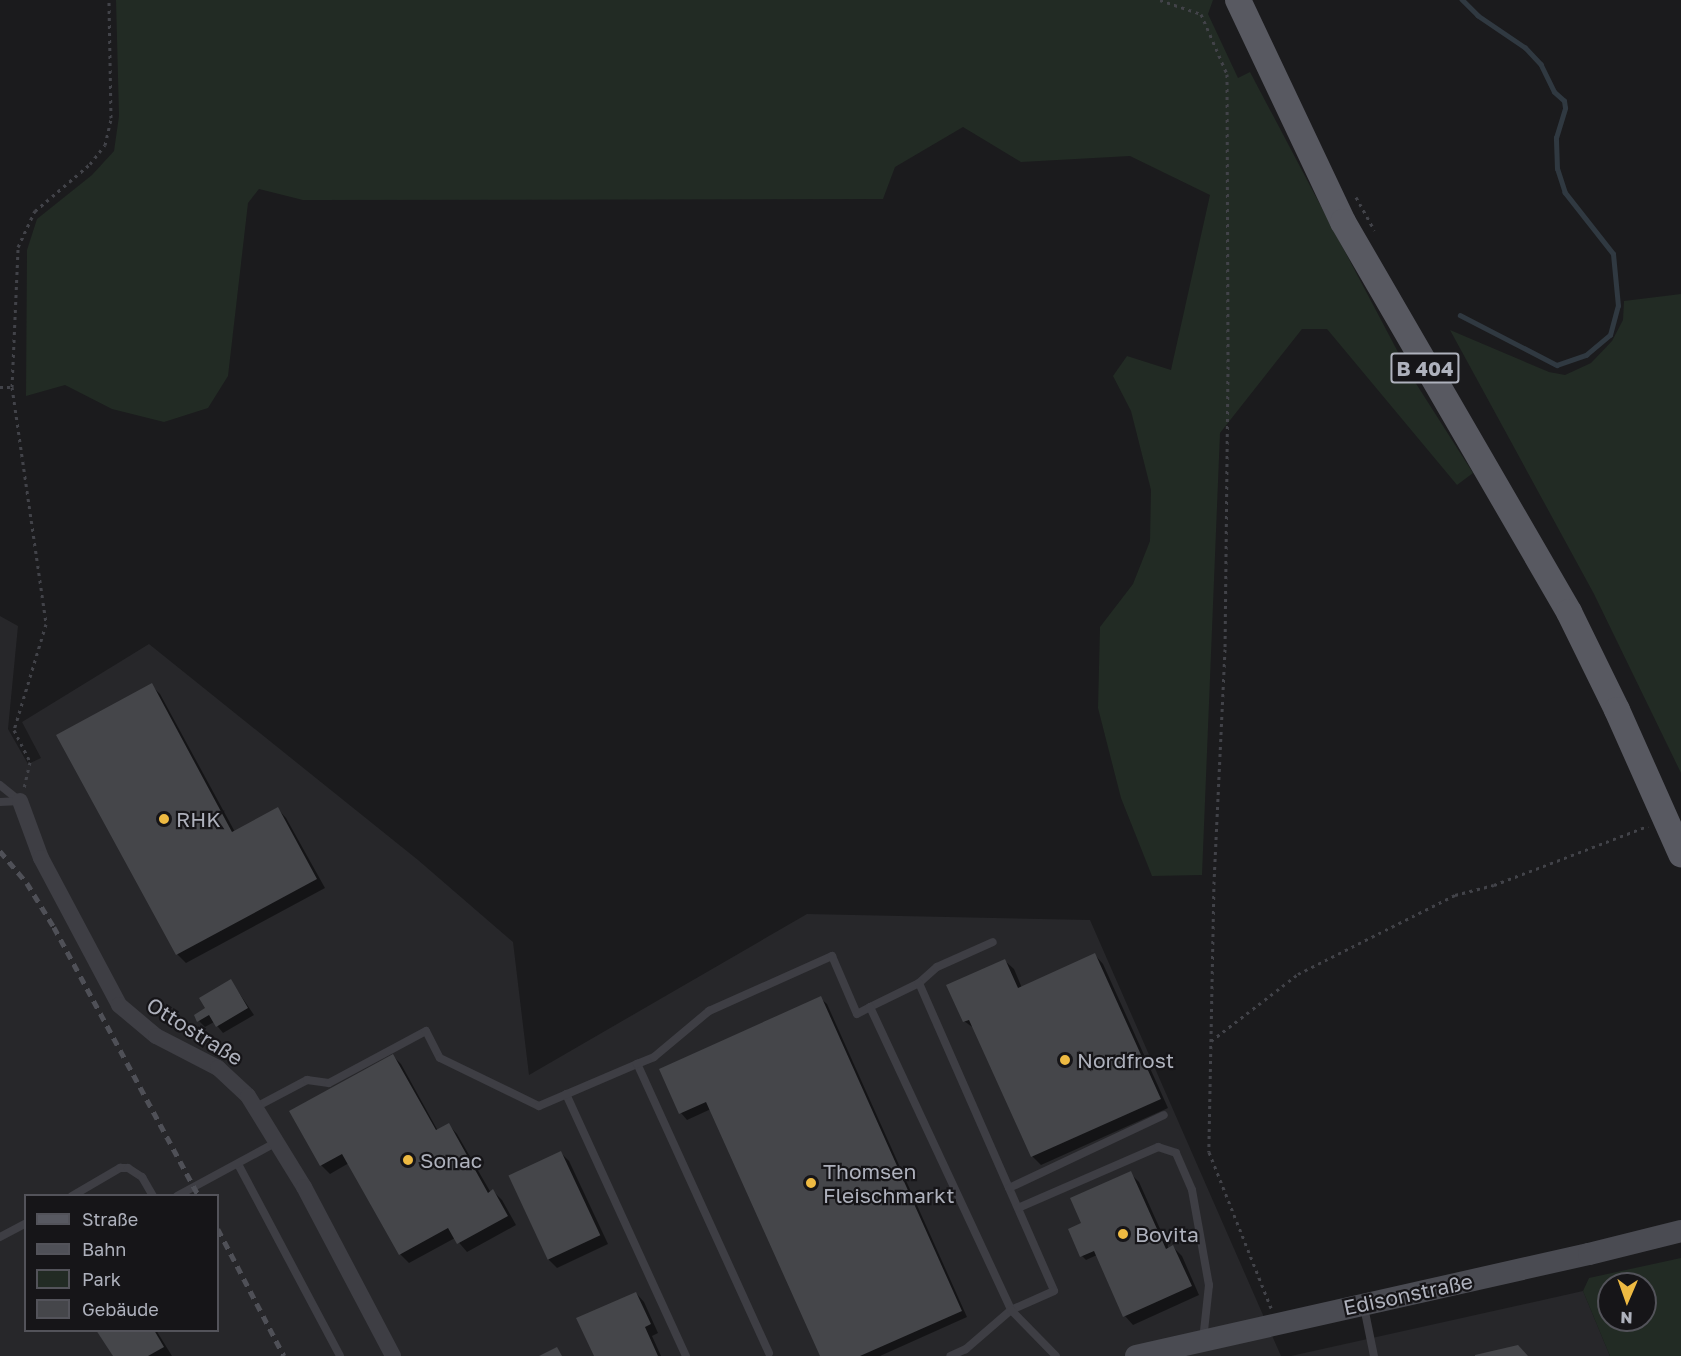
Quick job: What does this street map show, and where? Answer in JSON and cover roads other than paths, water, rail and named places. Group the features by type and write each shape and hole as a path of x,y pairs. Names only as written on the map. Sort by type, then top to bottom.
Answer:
{"main road":[{"name":"B 404","path":"1238,0 1342,222 1569,612 1617,710 1673,814 1681,854"}],"street":[{"name":"Ottostraße","path":"20,801 41,858 119,1005 130,1017 156,1036 224,1072 239,1085 256,1107 304,1187 393,1356"},
{"name":"Edisonstraße","path":"1136,1356 1589,1254 1681,1231"}],"lane":[{"path":"0,786 20,801"},
{"path":"0,802 20,801"},
{"path":"256,1107 307,1080 329,1083 426,1031 440,1058 538,1106 654,1057 709,1011 832,956 857,1014 919,983 937,967 993,942"},
{"path":"919,983 1054,1291 1011,1310 966,1349 950,1356"},
{"path":"870,1007 1011,1310 1056,1356"},
{"path":"637,1064 769,1353"},
{"path":"566,1094 686,1356"},
{"path":"1009,1188 1164,1115"},
{"path":"181,1194 277,1142"},
{"path":"1018,1208 1158,1147 1176,1153 1192,1190 1209,1285 1203,1340"},
{"path":"238,1164 340,1356"},
{"path":"75,1194 120,1168 128,1168 142,1177 152,1194"},
{"path":"0,1237 24,1224"},
{"path":"1363,1304 1374,1356"}],"waterway":[{"path":"1460,315 1557,365 1586,355 1610,335 1618,306 1613,254 1565,193 1557,169 1556,138 1565,108 1564,101 1554,92 1541,65 1525,48 1478,16 1462,0"}],"railway":[{"path":"0,851 27,883 54,927 198,1194"},
{"path":"219,1231 284,1356"}],"place":[{"name":"RHK","path":"164,819"},
{"name":"Nordfrost","path":"1065,1060"},
{"name":"Sonac","path":"408,1160"},
{"name":"Thomsen Fleischmarkt","path":"811,1183"},
{"name":"Bovita","path":"1123,1234"}]}
